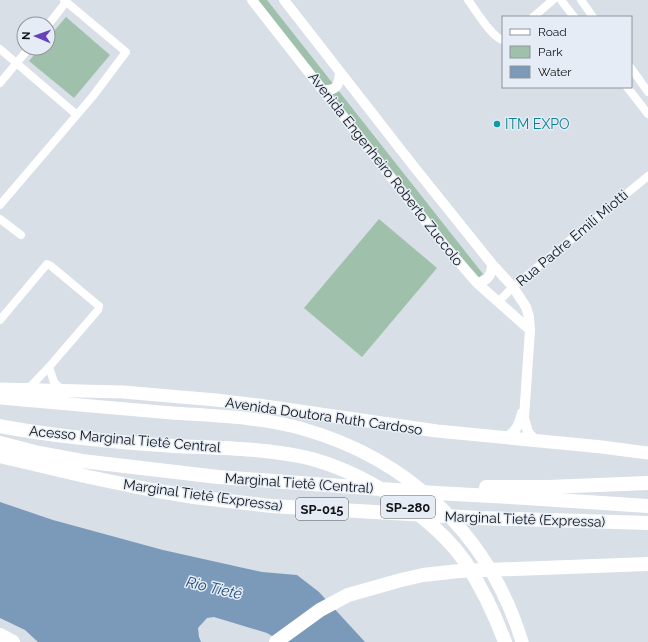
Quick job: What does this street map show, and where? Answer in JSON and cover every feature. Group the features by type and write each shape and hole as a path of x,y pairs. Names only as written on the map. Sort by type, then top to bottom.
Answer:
{"highway":[{"name":"Avenida Doutora Ruth Cardoso","path":"0,388 123,392 224,401 402,427 648,453"},
{"path":"0,398 238,418 301,428 337,440 381,461 418,486 459,526 479,550 495,577 513,615 522,642"},
{"name":"Acesso Marginal Tietê Central","path":"0,426 63,436 122,442 251,450 304,457 327,464 380,488 405,504 441,535 465,562 482,590 499,625 505,642"},
{"name":"Marginal Tietê (Central)","path":"0,443 40,453 89,462 218,477 436,493 648,506"},
{"name":"Marginal Tietê (Expressa)","path":"0,456 152,490 201,498 264,505 479,518 648,523"},
{"path":"301,482 316,475 438,487 548,487 648,483"},
{"path":"276,642 320,610 348,595 423,575 459,571 648,564"},
{"path":"0,635 13,642"}],"street":[{"name":"Avenida Engenheiro Roberto Zuccolo","path":"252,0 445,246 477,283 530,330"},
{"name":"Avenida Engenheiro Roberto Zuccolo","path":"284,0 492,264 513,287 526,307 529,317 530,330 524,406 525,426 536,441"},
{"path":"468,0 492,32 502,40"},
{"path":"534,16 553,0"},
{"path":"561,0 573,16"},
{"path":"581,0 592,16"},
{"path":"0,205 93,96 126,52 65,1 54,16"},
{"path":"0,49 76,116"},
{"path":"0,83 22,56"},
{"path":"632,69 648,92"},
{"path":"323,90 330,91 335,88 339,82 340,72"},
{"path":"628,88 648,114"},
{"name":"Rua Padre Emili Miotti","path":"498,302 513,287 648,176"},
{"path":"0,219 21,235"},
{"path":"0,320 47,264 99,306 98,310 28,389"},
{"path":"477,283 482,282 490,275 492,264"},
{"path":"49,367 54,382 62,390"},
{"name":"Avenida Engenheiro Roberto Zuccolo","path":"505,438 516,429 524,406"}],"green space":[{"path":"255,0 267,0 483,274 476,280"},
{"path":"66,17 110,55 74,98 29,61 33,56 56,56 56,29"},
{"path":"379,219 437,268 362,357 304,308"}],"water":[{"name":"Rio Tietê","path":"0,502 53,520 163,550 262,572 297,575 319,592 365,642 282,642 267,633 214,617 207,618 198,628 201,642 38,642 25,630 0,618"}],"place":[{"name":"ITM EXPO","path":"497,124"}]}
